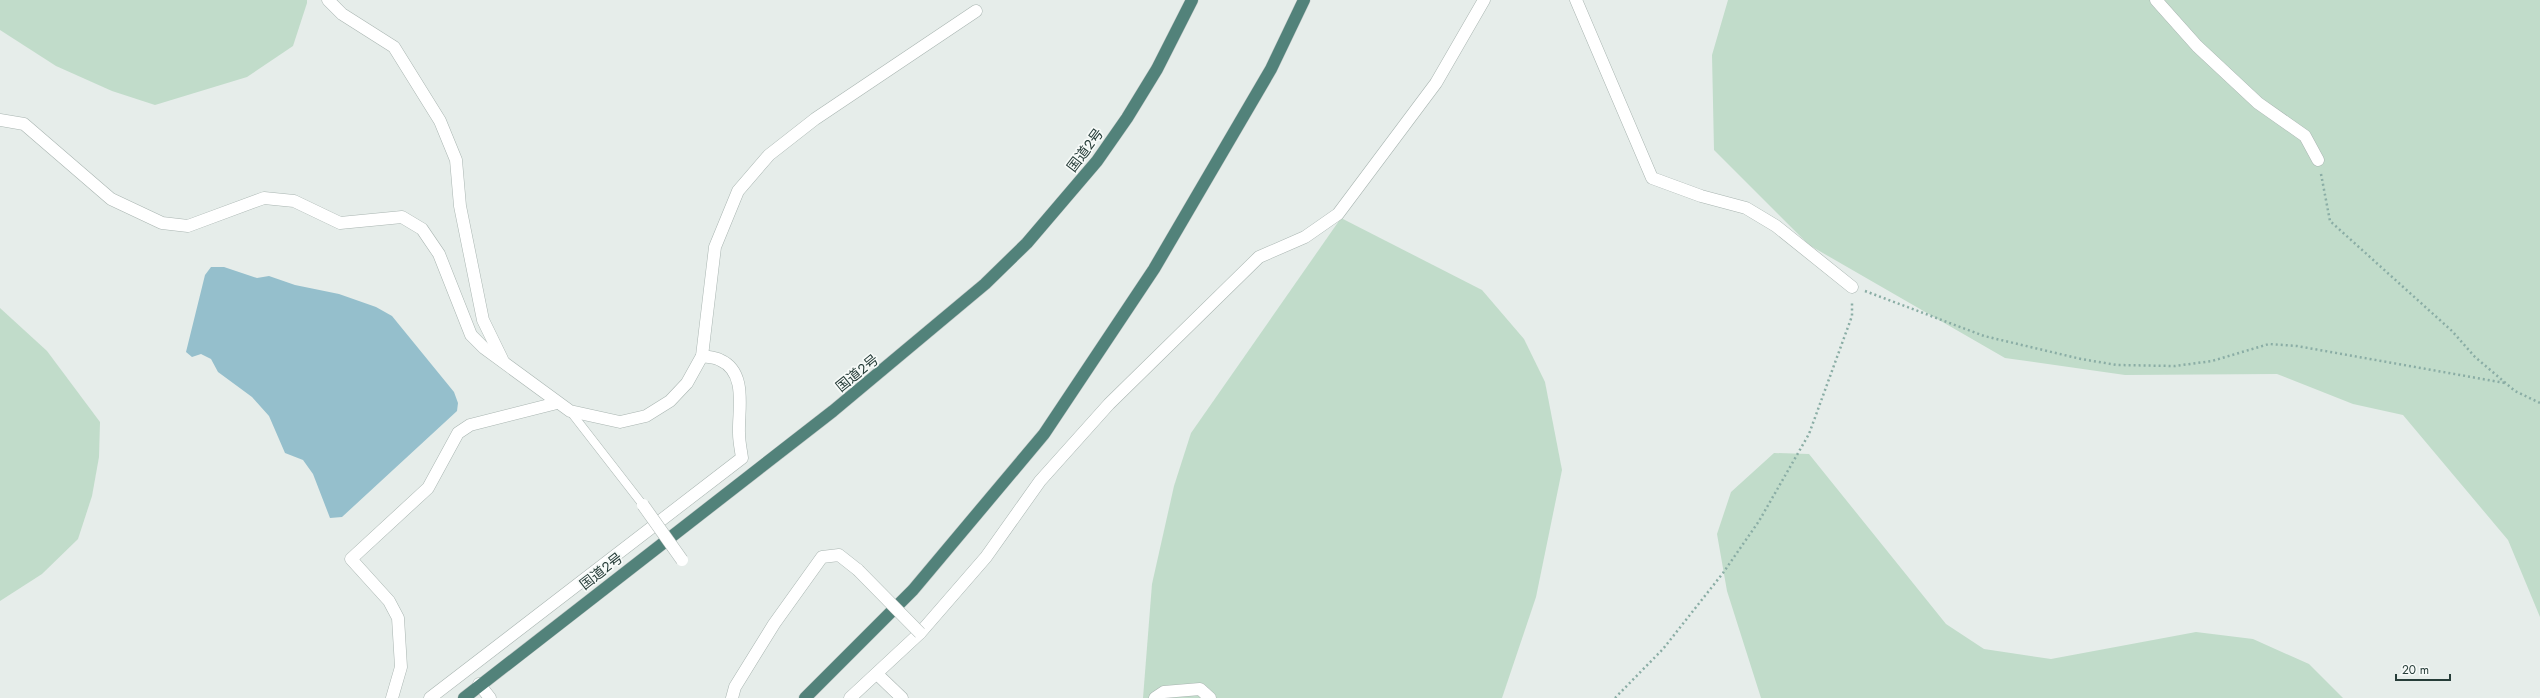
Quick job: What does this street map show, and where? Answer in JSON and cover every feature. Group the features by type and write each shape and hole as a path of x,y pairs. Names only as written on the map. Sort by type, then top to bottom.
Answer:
{"highway":[{"name":"国道2号","path":"464,698 479,684 833,411 985,284 1038,231 1097,161 1127,118 1157,69 1192,0"},
{"path":"805,698 913,590 1044,434 1154,269 1271,69 1304,0"}],"street":[{"path":"328,0 342,14 394,47 440,121 456,160 460,206 483,320 502,359"},
{"path":"850,698 920,633 986,557 1040,481 1110,404 1259,257 1305,237 1338,214 1436,83 1484,0"},
{"path":"1576,0 1652,178 1701,196 1746,208 1776,226 1852,287"},
{"path":"2156,0 2197,46 2253,98 2305,136 2318,160"},
{"path":"0,120 24,124 111,199 162,224 188,226 264,198 294,201 340,224 402,217 422,229 440,254 471,335 484,348 502,359 570,411 620,422 646,416 670,402 688,383 702,356 715,247 738,191 769,155 815,119 976,11"},
{"path":"430,698 742,458 739,434 742,401 738,382 730,367 721,360 702,356"},
{"path":"392,698 401,667 398,618 389,601 351,559 428,488 458,433 470,424 558,403"},
{"path":"643,504 682,560"},
{"path":"732,698 735,687 774,624 822,556 839,555 858,570 920,633"},
{"path":"877,674 902,698"},
{"path":"479,684 490,698"},
{"path":"1155,698 1164,692 1200,689 1210,698"}],"lane":[{"path":"570,411 643,504"}],"path":[{"path":"2318,160 2330,221 2452,331 2475,358 2515,391 2540,403"},
{"path":"1615,698 1663,649 1723,573 1759,521 1805,441 1852,316 1852,287 1984,336 2081,359 2117,365 2175,366 2212,361 2269,344 2297,346 2505,383"}],"green space":[{"path":"0,0 307,0 307,3 293,46 247,77 155,105 112,91 56,66 0,30"},
{"path":"1728,0 2540,0 2540,617 2508,540 2403,415 2353,404 2277,374 2125,375 2005,358 1809,245 1714,150 1712,55"},
{"path":"1341,218 1482,290 1524,339 1545,382 1562,470 1536,597 1502,698 1143,698 1152,584 1174,486 1191,433"},
{"path":"0,308 47,351 100,422 99,457 92,496 78,539 42,574 0,601"},
{"path":"1774,453 1809,454 1946,624 1984,649 2051,659 2196,632 2253,639 2309,664 2343,698 1761,698 1727,591 1717,534 1731,492"}],"water":[{"path":"211,267 224,267 257,278 269,276 295,285 339,294 376,307 392,316 454,392 458,403 457,411 342,517 330,518 313,474 303,460 285,453 269,416 252,397 218,372 211,359 201,354 192,357 186,352 205,275"}]}
